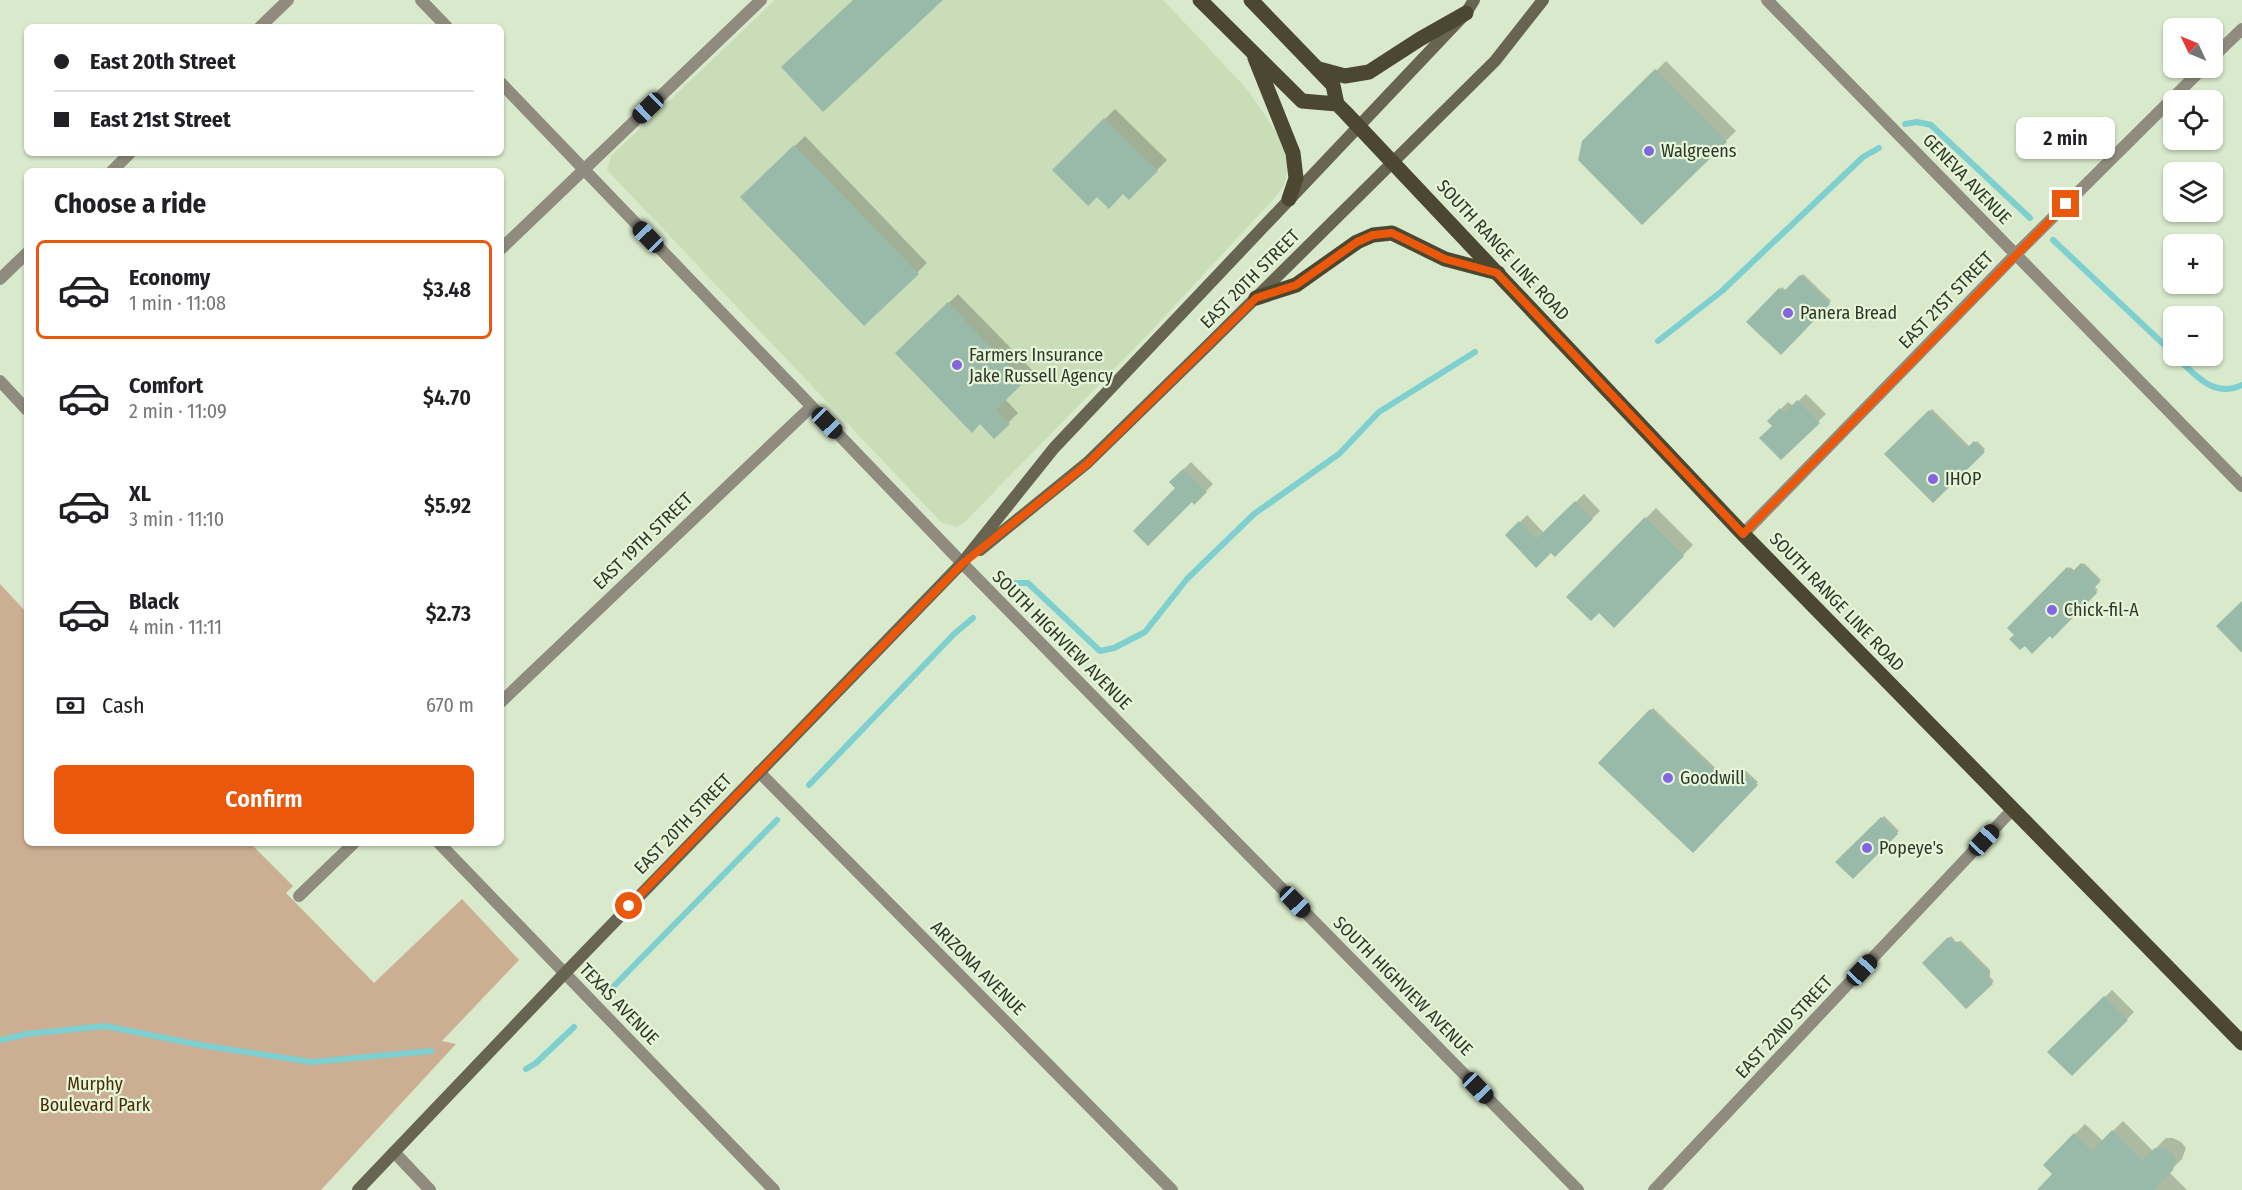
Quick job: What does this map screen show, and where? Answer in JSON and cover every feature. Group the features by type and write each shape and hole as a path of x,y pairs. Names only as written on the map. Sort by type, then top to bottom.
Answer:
{"main road":[{"path":"1200,0 1302,101 1337,104"},
{"name":"SOUTH RANGE LINE ROAD","path":"1251,0 1333,85 1337,104 1743,534 2242,1043"},
{"name":"EAST 20TH STREET","path":"962,564 1087,464 1495,61 1543,0"},
{"path":"1319,69 1345,76 1369,72 1470,6"},
{"name":"EAST 20TH STREET","path":"358,1190 962,564 1054,448 1470,6"},
{"path":"1252,52 1293,153 1296,178 1289,199"},
{"path":"1256,298 1296,285 1357,242 1373,235 1392,233 1445,259 1497,273"}],"street":[{"path":"263,24 288,0"},
{"path":"421,0 444,24"},
{"path":"504,246 761,0"},
{"name":"GENEVA AVENUE","path":"1767,0 2242,486"},
{"path":"2223,47 2242,29"},
{"name":"EAST 21ST STREET","path":"1743,534 2015,255 2193,78"},
{"name":"SOUTH HIGHVIEW AVENUE","path":"504,86 962,564 1578,1190"},
{"path":"114,168 127,156"},
{"path":"0,279 24,256"},
{"path":"0,381 24,407"},
{"name":"EAST 19TH STREET","path":"504,699 811,407"},
{"name":"ARIZONA AVENUE","path":"759,772 1172,1190"},
{"name":"EAST 22ND STREET","path":"1654,1190 2013,809"},
{"path":"299,896 351,846"},
{"name":"TEXAS AVENUE","path":"442,846 774,1190"},
{"path":"394,1152 430,1190"}],"shaded area":[{"path":"775,0 1163,0 1247,89 1285,145 1288,159 1287,173 1284,185 1276,196 1156,326 964,523 956,527 941,522 607,170 611,156"}],"green space":[{"name":"Murphy Boulevard Park","path":"0,584 24,610 24,846 253,846 293,886 286,893 374,983 462,899 519,960 442,1041 456,1044 321,1190 0,1190"}],"building":[{"path":"853,0 943,0 823,112 781,67"},
{"name":"Walgreens","path":"1655,69 1727,142 1642,225 1578,160 1582,141"},
{"path":"1104,118 1158,171 1129,200 1123,194 1109,209 1097,197 1088,206 1052,170"},
{"path":"794,145 919,274 864,326 740,197"},
{"name":"Panera Bread","path":"1800,275 1830,304 1781,355 1746,322 1779,288 1783,292"},
{"path":"948,302 1024,382 996,410 1010,424 994,439 980,424 972,433 895,353"},
{"path":"1797,400 1820,423 1781,460 1759,438 1772,426 1767,421 1780,408 1785,413"},
{"name":"IHOP","path":"1929,410 1967,448 1974,441 1985,452 1933,503 1884,454"},
{"path":"1183,469 1207,492 1194,505 1192,502 1148,546 1133,531 1175,488 1169,482"},
{"path":"1575,501 1593,519 1555,557 1551,553 1536,568 1505,535 1519,521 1536,539"},
{"path":"1645,517 1684,556 1614,628 1599,613 1591,621 1566,597"},
{"name":"Chick-fil-A","path":"2081,563 2100,582 2093,589 2097,593 2052,639 2050,636 2032,654 2025,646 2020,650 2009,639 2014,635 2007,628 2067,567 2072,572"},
{"path":"2242,601 2242,653 2216,626"},
{"name":"Goodwill","path":"1650,709 1729,785 1742,771 1758,785 1693,853 1598,763"},
{"name":"Popeye's","path":"1881,817 1898,834 1853,879 1835,862"},
{"path":"1948,937 1954,943 1959,942 1988,972 1988,979 1993,984 1966,1009 1922,963"},
{"path":"2104,996 2128,1020 2072,1076 2047,1052"},
{"path":"2112,1130 2142,1160 2155,1148 2171,1152 2176,1159 2173,1170 2154,1190 2037,1190 2052,1174 2043,1165 2074,1133 2092,1151"}],"waterway":[{"path":"1905,124 1917,122 1931,125 2030,218"},
{"path":"1658,341 1722,291 1863,157 1879,148"},
{"path":"2053,240 2163,344"},
{"path":"1012,583 1028,583 1100,651 1114,648 1145,632 1187,579 1254,514 1339,454 1379,412 1475,352"},
{"path":"2185,366 2213,387 2232,389 2242,385"},
{"path":"809,785 954,634 973,618"},
{"path":"609,991 777,820"},
{"path":"0,1040 27,1034 105,1026 200,1045 312,1062 431,1051"},
{"path":"526,1069 536,1063 574,1027"}],"place":[{"name":"Walgreens","path":"1649,151"},
{"name":"Panera Bread","path":"1788,313"},
{"name":"Farmers Insurance Jake Russell Agency","path":"957,365"},
{"name":"IHOP","path":"1933,479"},
{"name":"Chick-fil-A","path":"2052,610"},
{"name":"Goodwill","path":"1668,778"},
{"name":"Popeye's","path":"1867,848"}],"route":[{"path":"629,906 962,564 1087,464 1256,298 1296,285 1357,242 1373,235 1392,233 1445,259 1497,273 1743,534 2066,204"}]}
